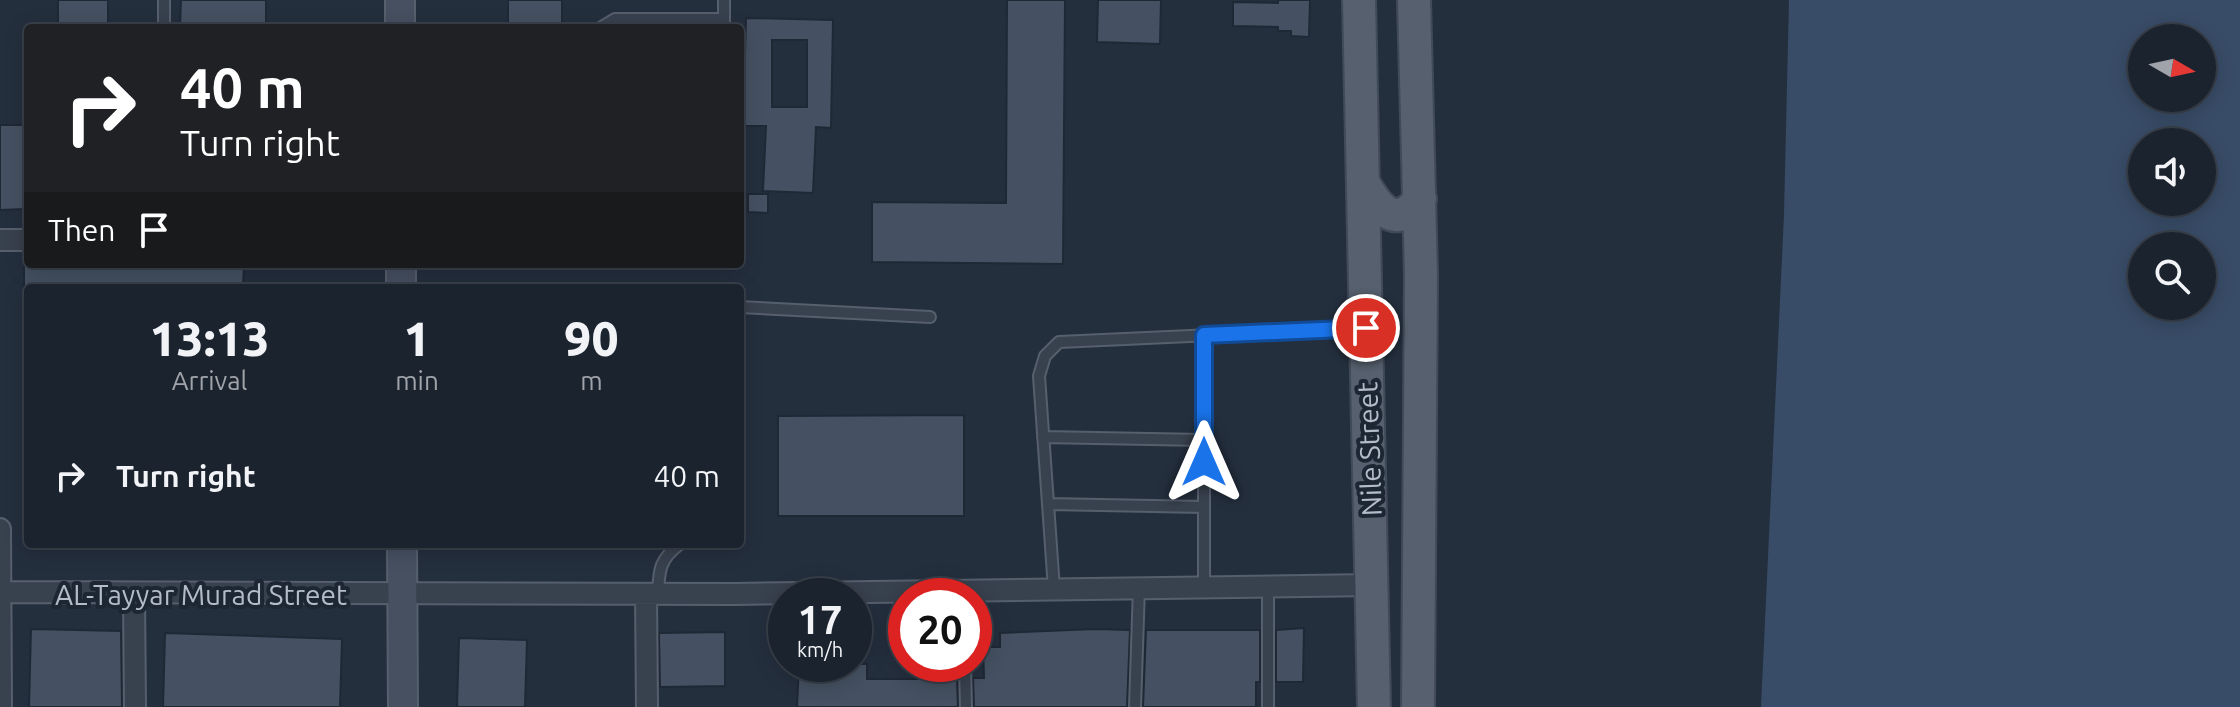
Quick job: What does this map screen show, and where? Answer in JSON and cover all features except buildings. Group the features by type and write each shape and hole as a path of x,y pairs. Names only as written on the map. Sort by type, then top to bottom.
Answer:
{"main road":[{"path":"400,0 400,24"},
{"name":"Nile Street","path":"1359,0 1374,707"},
{"name":"Nile Street","path":"1414,0 1420,199 1418,707"},
{"path":"1364,184 1376,205 1399,216 1410,213 1420,199"},
{"path":"402,548 403,707"}],"street":[{"path":"0,240 24,240"},
{"path":"0,529 1,707"},
{"name":"AL-Tayyar Murad Street","path":"992,592 1373,585"},
{"name":"AL-Tayyar Murad Street","path":"0,592 134,595 888,593"},
{"path":"647,707 652,593"},
{"path":"134,595 135,707"}],"lane":[{"path":"164,0 164,24"},
{"path":"607,24 615,19 724,24 724,0"},
{"path":"744,307 930,317"},
{"path":"1054,589 1039,376 1045,356 1059,342 1366,328"},
{"path":"1204,335 1204,586"},
{"path":"1043,437 1203,440"},
{"path":"1048,504 1204,507"},
{"path":"652,593 664,556 675,548"},
{"path":"1268,585 1268,707"},
{"path":"1135,707 1139,587"},
{"path":"965,682 966,707"}],"water":[{"path":"1789,0 2240,0 2240,707 1761,707 1784,215"}],"route":[{"path":"1204,462 1204,335 1366,328"}]}
